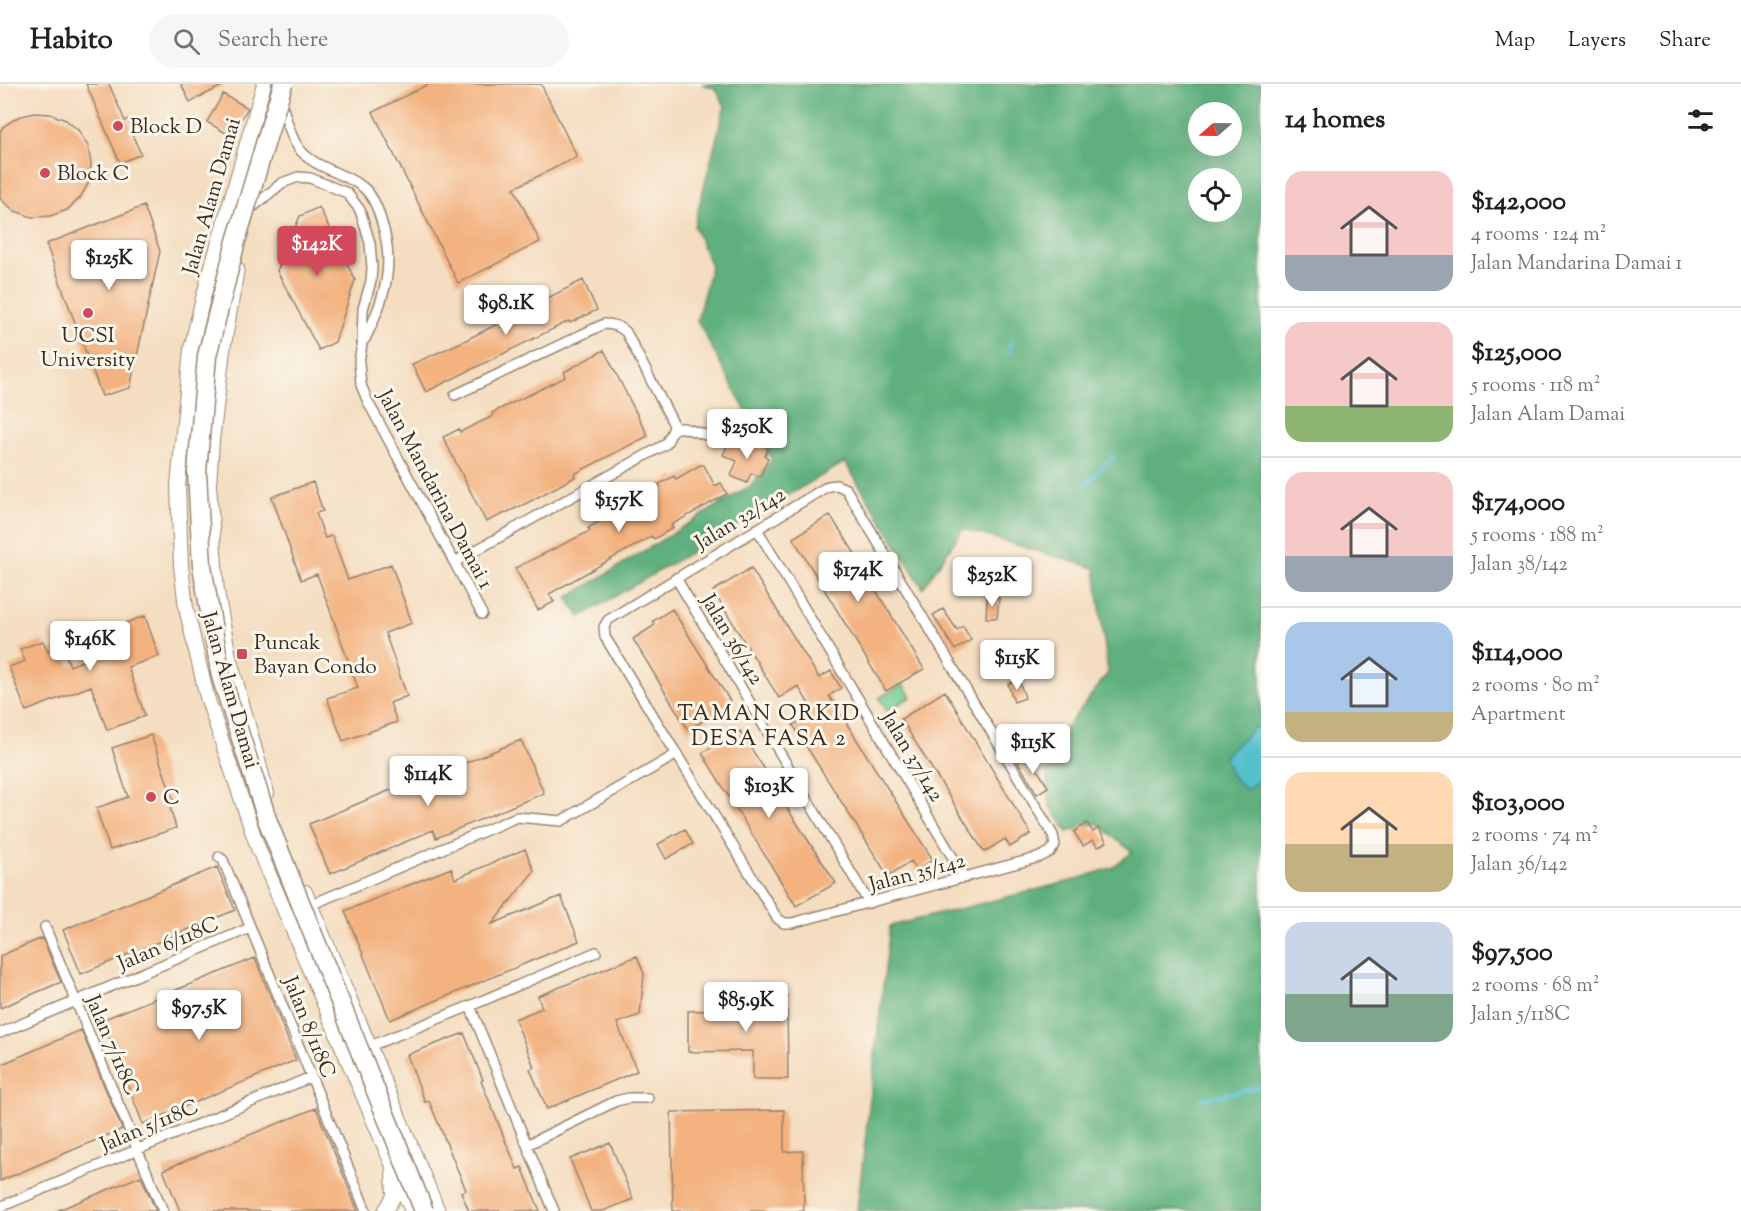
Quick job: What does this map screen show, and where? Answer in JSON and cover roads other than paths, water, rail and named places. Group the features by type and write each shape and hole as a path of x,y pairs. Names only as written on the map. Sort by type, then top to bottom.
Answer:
{"highway":[{"path":"281,84 233,238 202,356 192,474 199,567 218,677 263,823 420,1209"}],"main road":[{"name":"Jalan Alam Damai","path":"264,84 203,298 191,349 178,486 178,520 186,608 207,697 258,848 393,1165 420,1209"},
{"name":"Jalan Alam Damai","path":"290,84 240,251 223,350 209,485 217,592 236,687 272,808 370,1046 420,1209"},
{"path":"385,1211 394,1196 393,1165"}],"street":[{"name":"Jalan Mandarina Damai 1","path":"283,108 298,147 308,158 349,178 365,189 377,207 384,229 389,267 387,284 379,310 362,344"},
{"name":"Jalan Mandarina Damai 1","path":"254,206 282,183 298,177 310,178 347,193 360,210 368,232 371,255 371,281 363,309 362,344 358,362 362,385 368,402 482,614"},
{"path":"368,232 384,229"},
{"path":"371,255 388,255"},
{"path":"455,395 603,324 609,324 623,328 626,332 674,423 674,428 666,444 455,562"},
{"path":"674,428 684,428 709,436"},
{"name":"Jalan 32/142","path":"676,754 605,637 604,627 608,620 828,486 837,485 846,489 1053,835 1055,845"},
{"name":"Jalan 37/142","path":"757,529 965,878"},
{"name":"Jalan 36/142","path":"676,578 869,903"},
{"path":"287,915 518,817 561,820 676,754"},
{"name":"Jalan 35/142","path":"676,754 777,918 784,923 792,923 1040,857 1050,852 1055,845"},
{"name":"Jalan 8/118C","path":"219,857 223,860 366,1211"},
{"name":"Jalan 7/118C","path":"45,927 163,1211"},
{"name":"Jalan 6/118C","path":"0,1033 250,928"},
{"path":"370,1046 596,952"},
{"path":"470,1006 554,1211"},
{"name":"Jalan 5/118C","path":"0,1207 311,1077"},
{"path":"527,1145 616,1101 648,1098"}],"water":[{"path":"1255,727 1261,727 1261,779 1246,790 1231,775 1224,756"}],"waterway":[{"path":"1009,353 1010,342"},
{"path":"1086,484 1113,457"},
{"path":"1201,1099 1261,1087"}],"place":[{"name":"Block D","path":"118,126"},
{"name":"Block C","path":"45,173"},
{"name":"UCSI University","path":"88,313"},
{"name":"Puncak Bayan Condo","path":"242,654"},
{"name":"C","path":"151,797"}],"district":[{"name":"TAMAN ORKID DESA FASA 2","path":"769,724"}]}
